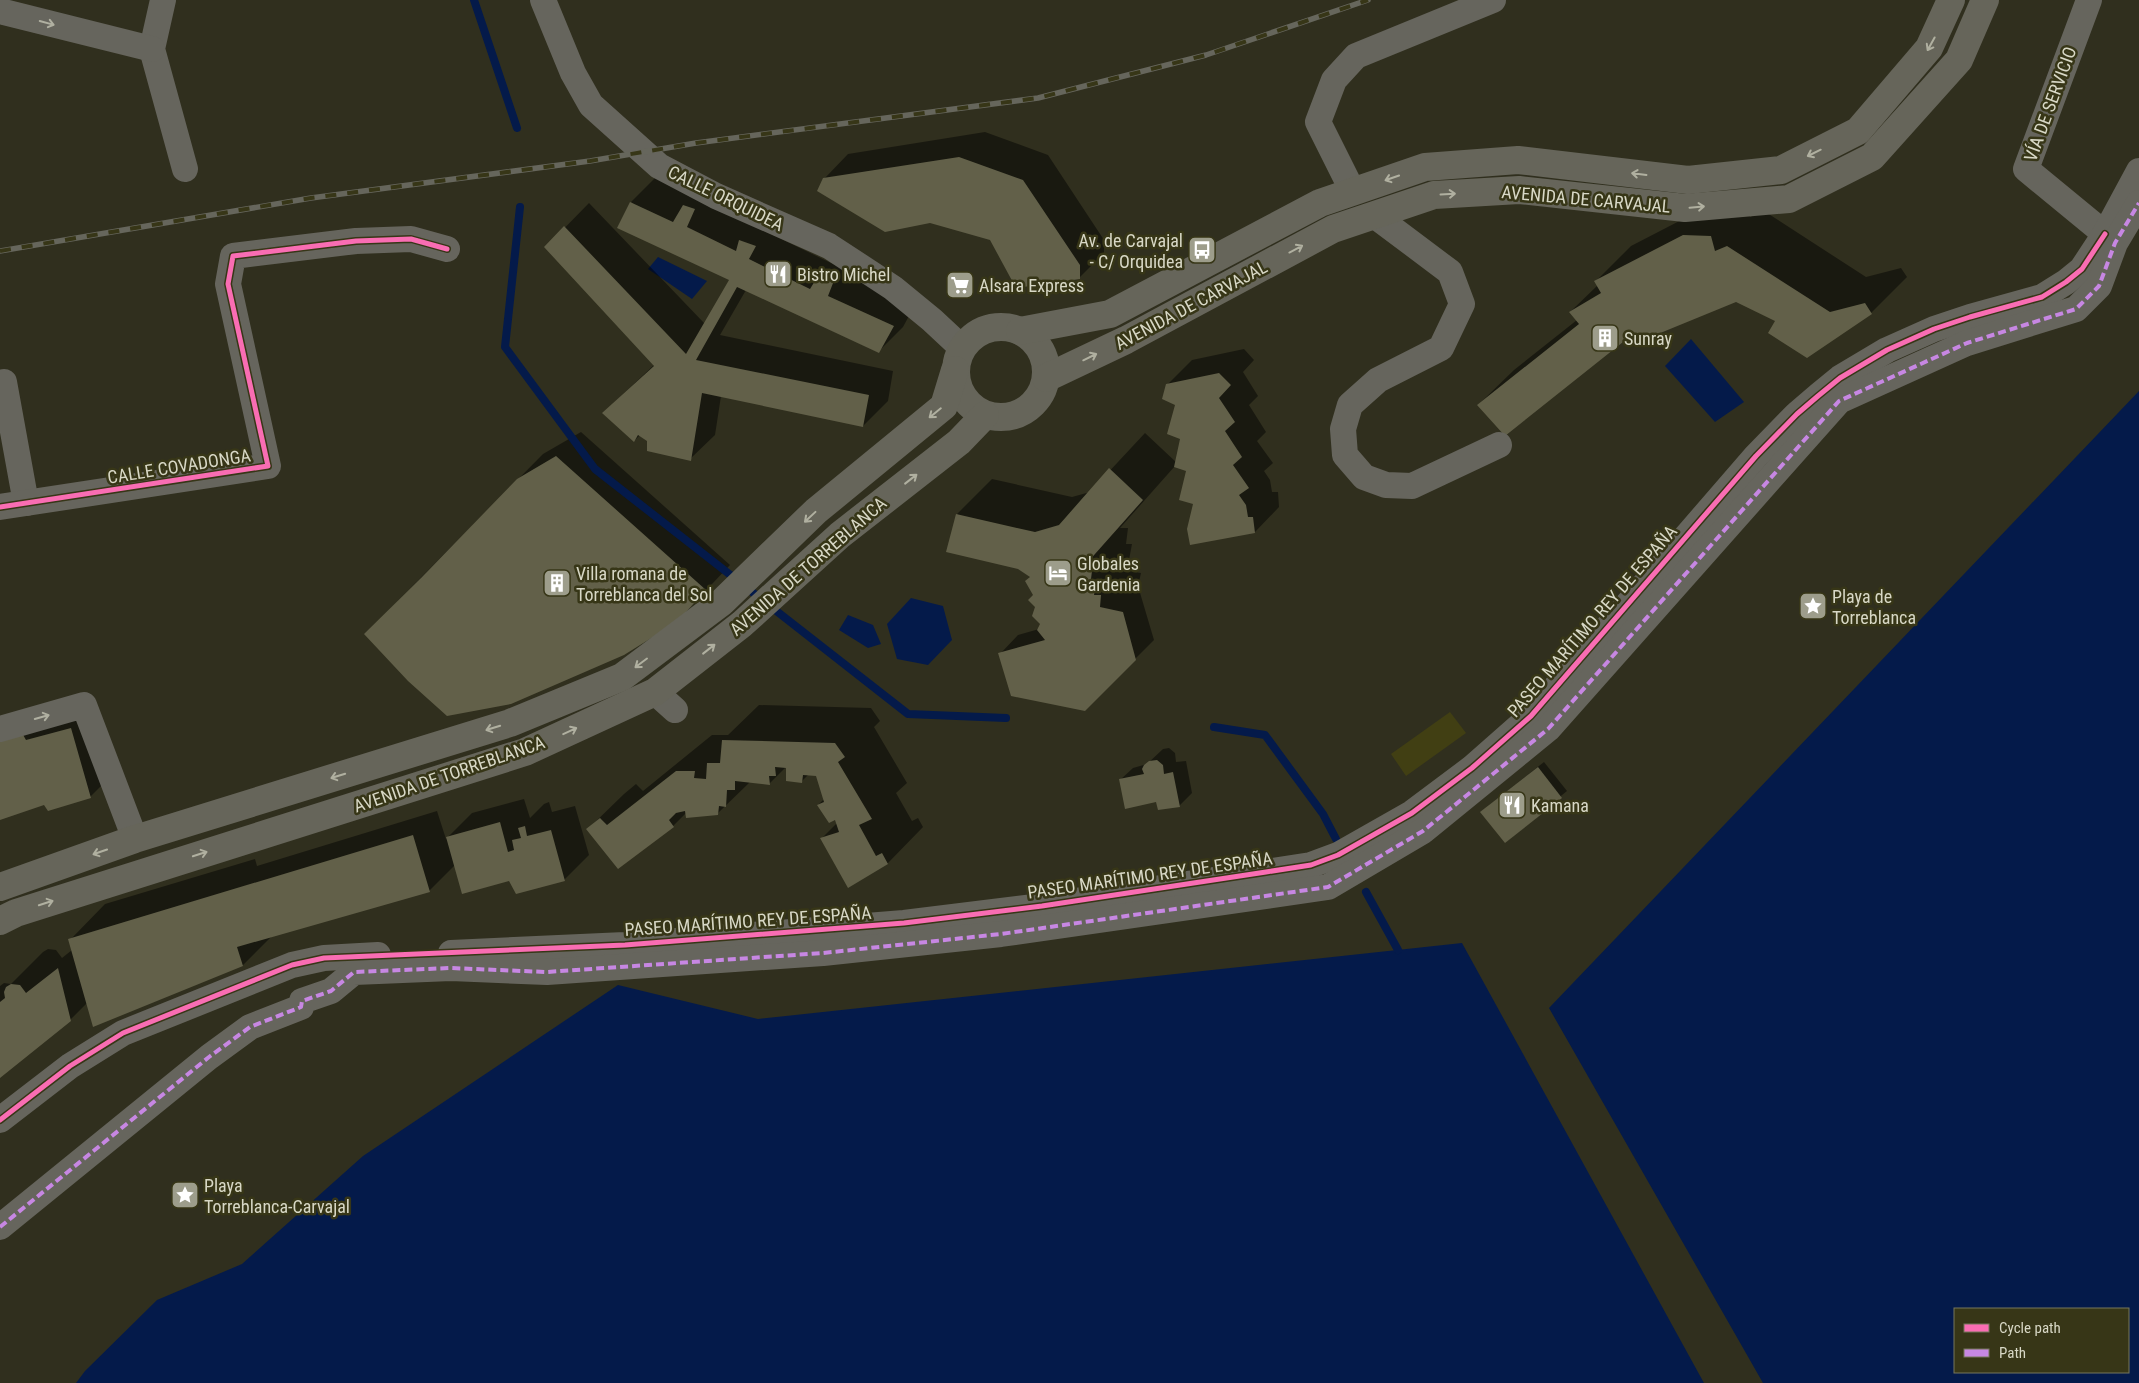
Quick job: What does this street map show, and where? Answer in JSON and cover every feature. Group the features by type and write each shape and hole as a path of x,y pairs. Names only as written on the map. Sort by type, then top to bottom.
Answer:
{"main road":[{"name":"AVENIDA DE CARVAJAL","path":"1020,331 1110,314 1320,203 1425,167 1518,160 1688,180 1781,170 1858,132 1929,48 1951,0"},
{"name":"AVENIDA DE CARVAJAL","path":"1046,378 1126,340 1333,229 1434,195 1519,190 1685,208 1789,199 1872,157 1959,60 1985,0"},
{"path":"994,327 1008,327 1020,331 1032,339 1041,350 1046,364 1046,378 1042,391 1035,402 1025,411 1012,416 998,418 985,415 972,408 963,397 957,384 959,359 971,338 982,331 994,327"},
{"name":"AVENIDA DE TORREBLANCA","path":"0,887 135,839 510,723 622,677 722,602 816,512 944,406 959,359"},
{"name":"AVENIDA DE TORREBLANCA","path":"0,920 16,913 524,752 655,692 742,624 840,535 959,442 985,415"}],"street":[{"path":"163,0 152,49 185,168"},
{"name":"CALLE ORQUIDEA","path":"543,0 573,73 591,106 659,166 716,196 829,246 893,288 932,320 959,359"},
{"path":"1353,192 1318,122 1334,80 1356,56 1493,0"},
{"name":"VÍA DE SERVICIO","path":"2089,0 2026,169 2105,234"},
{"path":"0,11 152,49"},
{"name":"PASEO MARÍTIMO REY DE ESPAÑA","path":"0,1120 70,1066 123,1033 292,965 324,958 624,945 904,923 1042,906 1266,872 1310,865 1338,855 1412,813 1472,768 1531,716 1756,456 1797,414 1840,378 1887,350 1934,329 2042,297 2082,269 2105,234 2139,171"},
{"path":"0,1228 216,1052 250,1027 302,1007 302,1001 331,991 354,972 451,968 547,972 823,953 1001,934 1328,887 1423,832 1548,729 1839,401 1967,343 2076,309 2099,286 2115,243 2139,203"},
{"path":"1374,215 1450,272 1462,304 1442,348 1378,380 1350,404 1343,429 1344,455 1364,477 1386,485 1412,486 1498,445"},
{"name":"CALLE COVADONGA","path":"0,507 268,466 228,284 233,256 356,241 411,239 447,250"},
{"path":"4,382 26,503"},
{"path":"655,692 675,710"},
{"path":"0,729 84,705 135,839"}],"shaded area":[{"path":"1450,712 1466,733 1406,776 1391,754"}],"water":[{"path":"658,257 707,281 692,299 648,269"},
{"path":"1691,339 1744,402 1715,422 1665,366"},
{"path":"2139,391 2139,1383 1763,1383 1549,1008"},
{"path":"911,598 943,606 952,640 928,665 897,659 887,624"},
{"path":"848,615 873,625 881,644 868,648 839,630"},
{"path":"1462,943 1704,1383 76,1383 85,1371 157,1300 242,1264 363,1156 618,985 758,1019"}],"building":[{"path":"959,157 1023,180 1080,265 1080,279 1016,288 990,240 930,223 885,232 817,191 823,178"},
{"path":"630,202 673,222 683,205 695,209 687,227 736,251 739,240 756,246 749,259 810,289 821,271 835,278 828,296 894,326 879,353 737,287 696,360 869,395 863,427 702,393 691,461 647,451 647,441 638,435 634,442 602,413 654,366 544,247 564,226 686,354 729,280 617,228"},
{"name":"Sunray","path":"1683,235 1711,236 1715,251 1727,246 1830,312 1865,303 1872,314 1807,358 1768,333 1775,321 1736,302 1631,345 1623,342 1505,436 1477,405 1579,324 1569,312 1601,293 1594,281"},
{"path":"1219,373 1231,385 1219,398 1235,422 1225,431 1242,457 1233,465 1249,488 1239,495 1246,505 1248,517 1253,517 1255,533 1190,545 1187,529 1193,504 1179,500 1186,471 1174,467 1180,439 1167,434 1175,405 1162,399 1166,384"},
{"name":"Villa romana de Torreblanca del Sol","path":"556,456 706,590 677,622 624,655 511,704 447,716 408,681 364,634 517,479"},
{"name":"Globales Gardenia","path":"1109,468 1143,500 1087,563 1093,563 1091,579 1097,580 1094,595 1101,595 1100,607 1123,612 1136,660 1085,711 1011,696 998,653 1045,640 1037,630 1040,624 1032,616 1035,607 1028,600 1033,595 1025,581 1030,577 1018,569 946,552 956,514 1035,532 1059,525"},
{"path":"71,728 91,798 48,811 44,805 0,820 0,740 22,733 26,740"},
{"path":"722,740 835,743 845,757 838,762 872,819 859,825 876,856 882,853 888,864 848,888 820,838 839,832 835,820 829,823 817,805 824,802 816,776 803,775 802,783 786,781 786,768 775,767 776,776 769,776 770,785 735,781 735,790 727,790 726,807 719,806 718,815 686,818 685,811 676,813 669,820 674,827 618,869 586,829 600,818 607,825 676,771 695,771 694,778 706,779 707,763 720,763"},
{"path":"1157,760 1163,765 1164,774 1173,772 1180,807 1158,810 1156,802 1125,809 1119,779 1144,774 1142,769 1144,765 1149,761"},
{"path":"1538,767 1562,798 1505,843 1480,812"},
{"path":"500,822 508,852 514,850 512,840 521,838 518,828 525,826 527,836 551,830 565,881 516,894 509,881 462,894 446,837"},
{"path":"413,835 430,892 237,947 243,966 93,1027 68,939"},
{"path":"58,968 71,1021 0,1078 0,1002 5,998 4,992 6,987 11,984 20,985 26,993"}],"waterway":[{"path":"474,0 517,128"},
{"path":"520,207 505,347 595,469 908,714 1006,718"},
{"path":"1214,727 1265,735 1323,814 1336,839"},
{"path":"1366,892 1398,950"}],"railway":[{"path":"0,251 311,198 590,161 696,143 1038,98 1206,55 1368,0"}],"marked path":[{"path":"0,1227 209,1057 250,1027 301,1007 302,1001 331,991 354,972 451,968 547,972 823,953 1001,934 1328,887 1423,831 1548,729 1839,401 1967,343 2076,309 2099,286 2115,243 2139,203"}],"cycle path":[{"path":"0,1120 70,1066 123,1033 292,965 324,958 625,945 904,923 1042,906 1311,865 1338,855 1412,813 1472,768 1531,716 1756,456 1797,414 1840,378 1887,350 1934,329 2042,297 2082,269 2105,234"},
{"path":"0,507 268,466 228,284 233,256 356,241 411,239 447,249"}],"place":[{"name":"Av. de Carvajal - C/ Orquidea","path":"1202,250"},
{"name":"Bistro Michel","path":"778,274"},
{"name":"Alsara Express","path":"960,285"},
{"name":"Sunray","path":"1605,338"},
{"name":"Globales Gardenia","path":"1058,573"},
{"name":"Villa romana de Torreblanca del Sol","path":"557,583"},
{"name":"Playa de Torreblanca","path":"1813,606"},
{"name":"Kamana","path":"1512,805"},
{"name":"Playa Torreblanca-Carvajal","path":"185,1195"}]}
